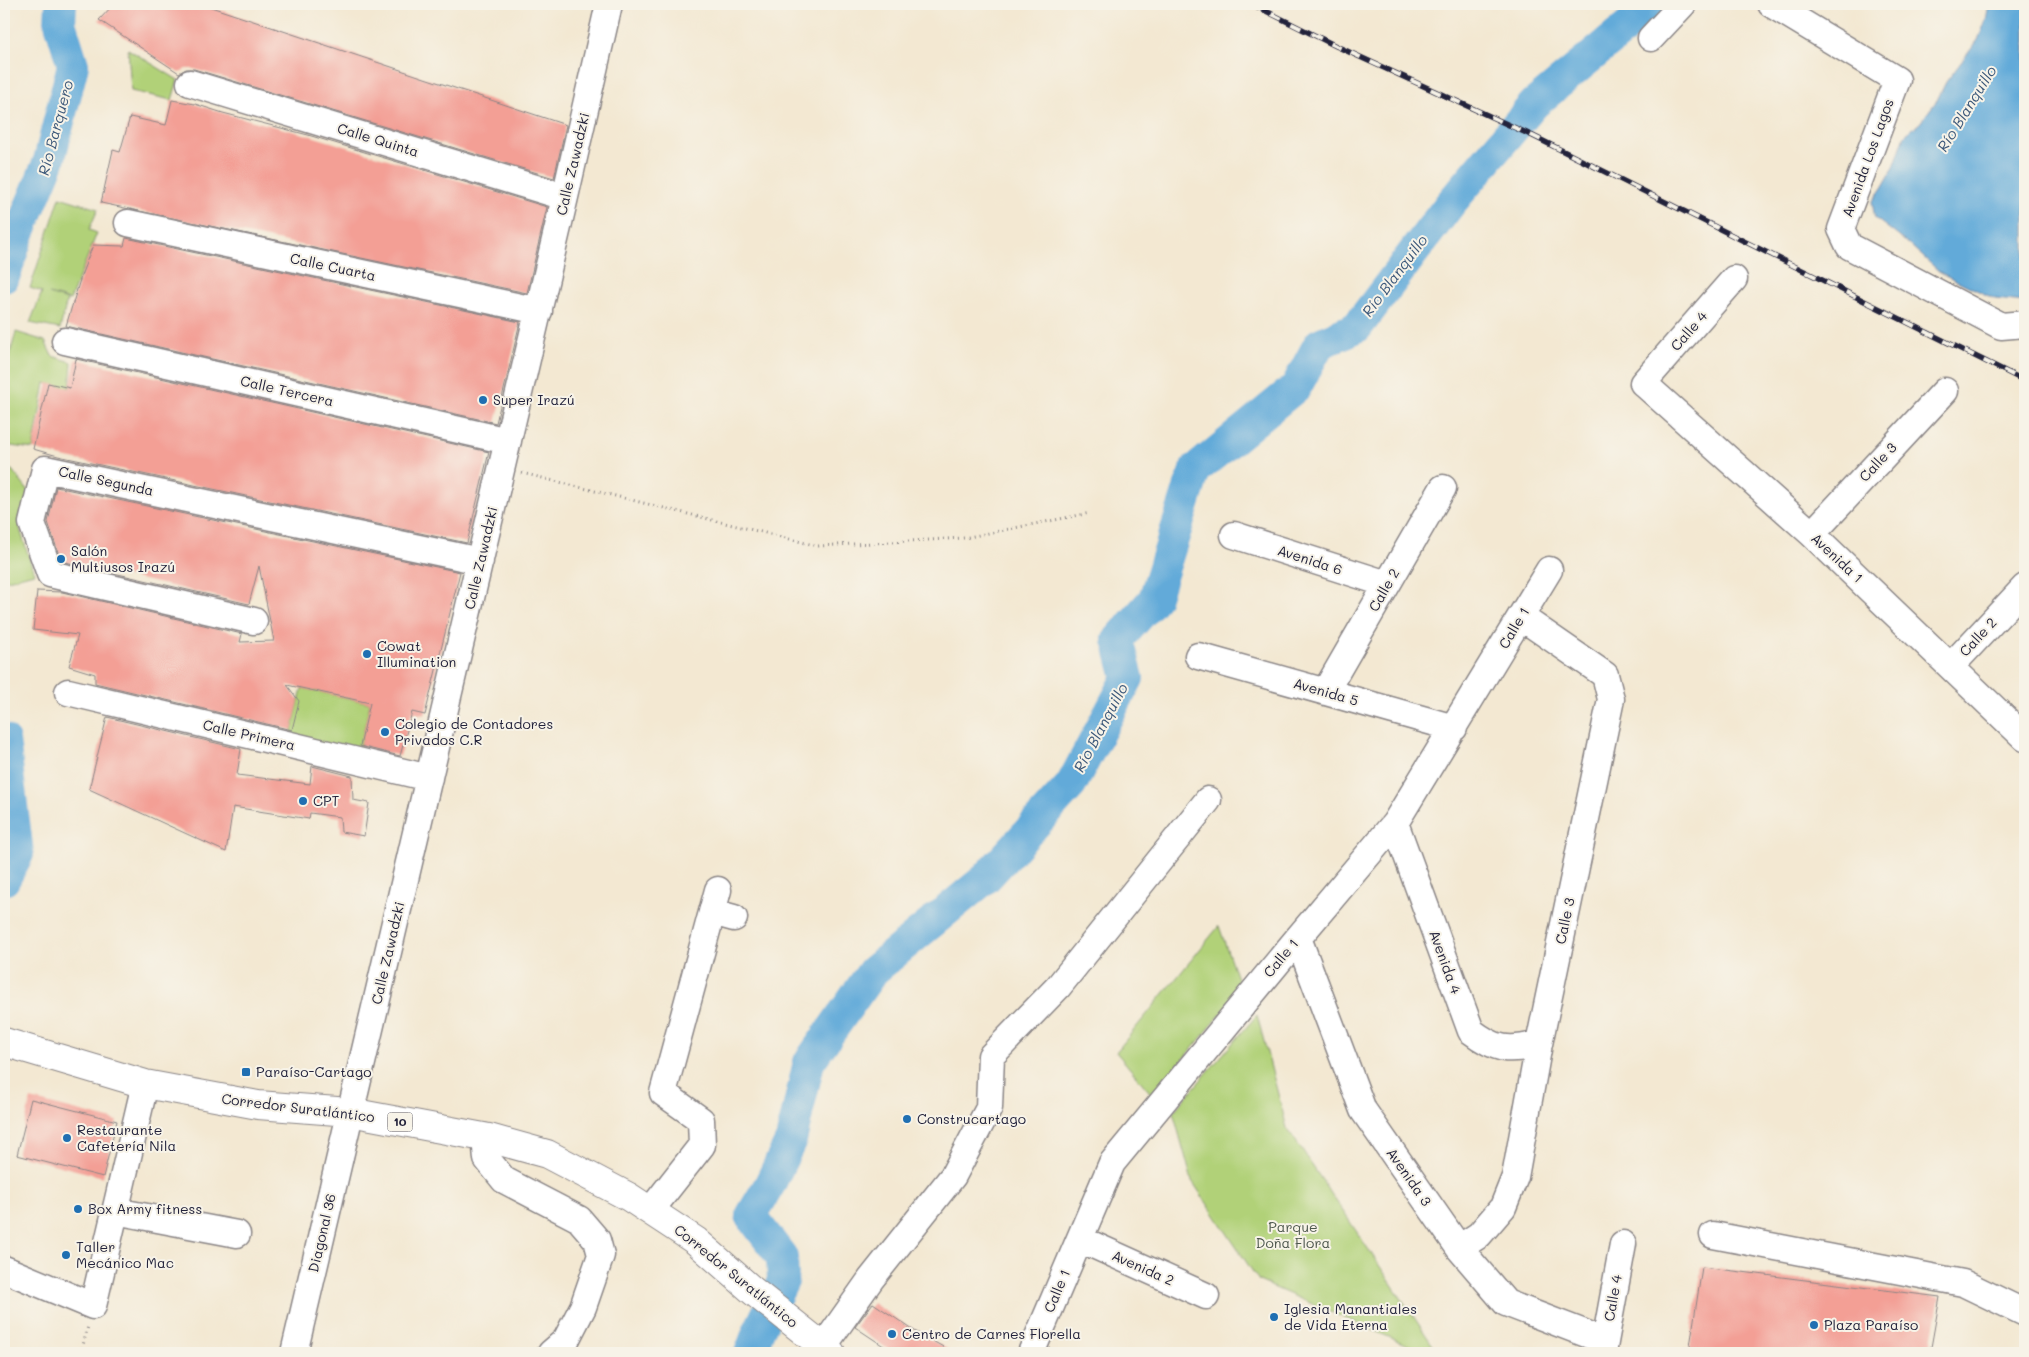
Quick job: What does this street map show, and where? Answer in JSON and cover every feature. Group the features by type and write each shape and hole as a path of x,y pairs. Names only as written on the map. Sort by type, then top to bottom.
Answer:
{"main road":[{"name":"Corredor Suratlántico","path":"6,1043 146,1084 258,1105 350,1112 485,1138 547,1154 589,1174 696,1240 754,1291 827,1350"}],"street":[{"name":"Calle Zawadzki","path":"350,1112 566,197 609,4"},
{"path":"1651,38 1683,4"},
{"name":"Avenida Los Lagos","path":"1771,4 1897,80 1841,229 1849,246 2001,326 2025,324"},
{"name":"Calle Quinta","path":"190,83 566,197"},
{"name":"Calle Cuarta","path":"128,224 539,311"},
{"name":"Calle 4","path":"1644,383 1734,279"},
{"name":"Calle Tercera","path":"66,341 508,441"},
{"name":"Avenida 1","path":"1644,383 1812,534 2025,738"},
{"name":"Calle 3","path":"1812,534 1945,391"},
{"name":"Calle Segunda","path":"254,621 50,574 32,523 45,468 480,560"},
{"name":"Calle 2","path":"1324,692 1443,488"},
{"name":"Avenida 6","path":"1234,535 1387,584"},
{"name":"Calle 1","path":"1031,1353 1112,1163 1395,824 1549,570"},
{"name":"Calle 2","path":"1951,666 2025,587"},
{"name":"Calle 3","path":"1459,1248 1478,1235 1502,1207 1515,1177 1539,1044 1611,699 1605,675 1521,617"},
{"name":"Avenida 5","path":"1198,656 1454,728"},
{"name":"Calle Primera","path":"68,692 429,778"},
{"path":"827,1350 871,1279 953,1176 989,1108 991,1056 1058,987 1208,800"},
{"name":"Avenida 4","path":"1395,824 1470,1031 1488,1044 1517,1050 1539,1044"},
{"path":"650,1210 702,1145 701,1120 663,1093 721,906"},
{"name":"Avenida 3","path":"1298,938 1363,1110 1459,1248 1506,1304 1604,1347"},
{"path":"4,1269 93,1306 146,1084"},
{"name":"Diagonal 36","path":"294,1353 350,1112"},
{"path":"485,1138 487,1159 504,1180 579,1219 597,1240 601,1254 583,1307 566,1340 551,1353"},
{"path":"115,1211 237,1234"},
{"path":"1713,1235 1963,1283 2025,1313"},
{"name":"Avenida 2","path":"1080,1239 1206,1296"},
{"name":"Calle 4","path":"1604,1347 1623,1244"}],"path":[{"path":"502,468 818,546 964,538 1090,513"},
{"path":"81,1353 93,1306"}],"green space":[{"path":"128,49 178,80 172,100 131,91"},
{"path":"60,197 98,209 89,230 97,233 70,300 49,294 67,300 60,329 30,323 42,292 30,288"},
{"path":"16,332 45,341 52,356 72,362 70,388 45,383 33,449 4,445 4,376"},
{"path":"4,469 12,470 29,492 20,529 34,573 4,581"},
{"path":"302,688 370,703 359,752 290,738"},
{"path":"1219,926 1241,990 1153,1096 1116,1052"},
{"name":"Parque Doña Flora","path":"1257,1015 1287,1128 1438,1353 1426,1353 1259,1281 1192,1181 1173,1112"}],"water":[{"path":"1989,4 2025,4 2025,302 1995,299 1941,273 1911,246 1875,218 1872,202 1894,167 1905,135 1920,123 1937,100 1946,82 1978,40 1986,20"}],"building":[{"path":"114,4 202,4 566,125 554,178 194,69 186,69 179,73 99,20"},
{"path":"172,100 195,104 308,135 547,207 527,293 101,203 113,150 120,152 130,117 166,125"},
{"path":"126,238 520,322 496,423 66,326 82,273 93,245 124,246"},
{"path":"76,359 489,452 467,543 58,456 33,449 48,383 70,388"},
{"path":"56,487 460,572 425,715 412,712 400,756 360,746 370,703 287,685 299,701 292,730 95,683 95,674 69,666 78,635 33,630 37,591 62,592 242,634 240,642 274,641 259,566 249,604 61,561 48,522"},
{"path":"107,717 241,749 237,775 310,784 312,766 352,776 353,800 369,803 364,836 341,832 340,817 310,813 309,819 233,807 226,852 89,789"},
{"name":"Restaurante Cafetería Nila","path":"31,1099 117,1121 103,1177 17,1155"},
{"name":"Plaza Paraíso","path":"1702,1267 1940,1297 1930,1353 1689,1353"},
{"path":"873,1303 913,1330 954,1353 894,1353 855,1327"}],"waterway":[{"name":"Río Barquero","path":"4,277 17,238 49,161 73,65 60,23 61,4"},
{"name":"Río Blanquillo","path":"750,1353 783,1281 782,1257 751,1216 770,1184 791,1140 809,1062 873,971 986,878 1071,785 1128,678 1118,640 1154,599 1195,470 1296,387 1319,344 1357,327 1450,204 1534,104 1655,4"},
{"name":"Río Barquero","path":"4,740 18,854 4,880"}],"railway":[{"path":"1252,4 1336,46 1533,136 2025,381"}],"place":[{"name":"Super Irazú","path":"483,400"},
{"name":"Salón Multiusos Irazú","path":"61,559"},
{"name":"Cowat Illumination","path":"367,654"},
{"name":"Colegio de Contadores Privados C.R","path":"385,732"},
{"name":"CPT","path":"303,801"},
{"name":"Paraíso-Cartago","path":"246,1072"},
{"name":"Construcartago","path":"907,1119"},
{"name":"Restaurante Cafetería Nila","path":"67,1138"},
{"name":"Box Army fitness","path":"78,1209"},
{"name":"Taller Mecánico Mac","path":"66,1255"},
{"name":"Iglesia Manantiales de Vida Eterna","path":"1274,1317"},
{"name":"Plaza Paraíso","path":"1814,1325"},
{"name":"Centro de Carnes Florella","path":"892,1334"}]}
